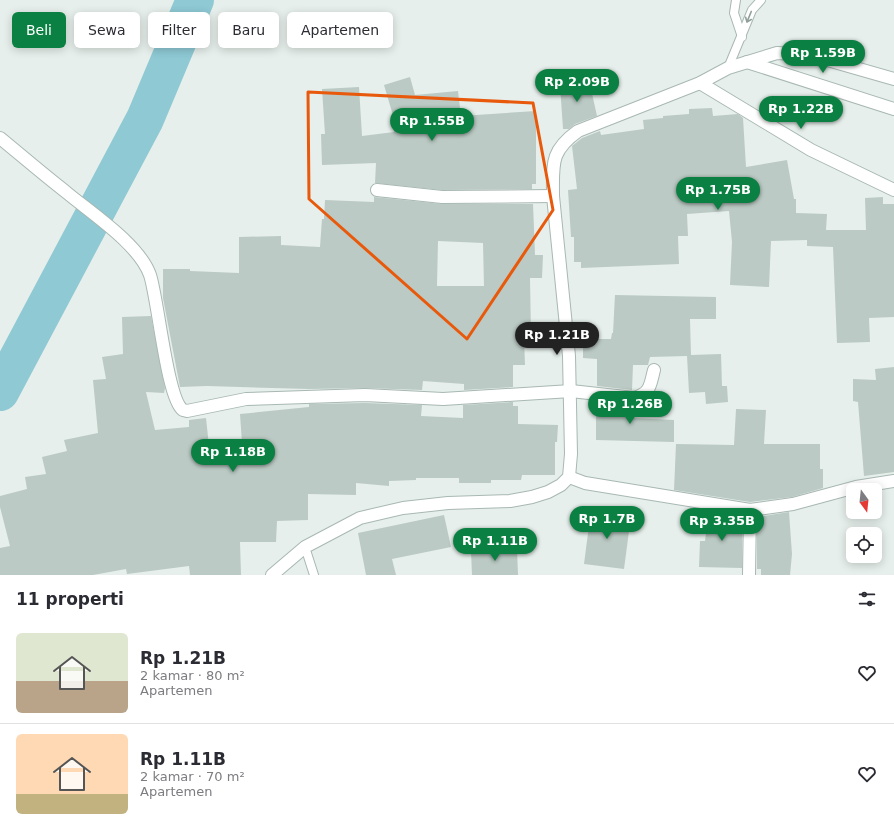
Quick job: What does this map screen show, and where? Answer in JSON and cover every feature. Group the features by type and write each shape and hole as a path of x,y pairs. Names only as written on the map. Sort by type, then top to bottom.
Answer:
{"street":[{"path":"272,575 305,547 360,518 403,508 448,503 510,501 532,497 548,492 561,485 569,477 571,454 571,391 569,356 553,196 553,171 556,153 565,140 578,131 620,113 700,83 728,68 777,53 810,55 894,79"},
{"path":"746,62 894,109"},
{"path":"700,83 811,150 894,190"},
{"path":"0,138 112,229 142,260 149,274 161,339 176,400 183,410 187,412 246,399 365,395 472,399 571,391 634,398 644,395 648,390 654,370"},
{"path":"377,190 442,197 553,196"},
{"path":"569,477 585,483 750,510 793,504 856,487 894,481"},
{"path":"749,575 750,510"}],"lane":[{"path":"736,0 734,13 742,37"},
{"path":"728,68 752,10 761,0"},
{"path":"305,547 314,575"}],"highlighted area":[{"path":"308,92 533,103 553,210 467,339 309,199"}],"building":[{"path":"410,77 415,95 458,91 461,116 536,111 536,184 532,184 532,189 442,190 375,183 376,163 322,165 321,134 325,134 322,89 359,87 362,136 394,132 392,112 384,85"},
{"path":"589,80 597,116 575,124 569,129 563,129 560,85"},
{"path":"712,108 713,116 738,114 743,118 746,167 787,160 794,199 796,199 796,213 827,214 826,230 866,230 865,198 883,197 883,204 894,204 894,317 869,318 870,342 837,343 833,247 807,246 807,240 771,241 769,287 730,285 732,242 729,211 687,214 688,236 678,236 679,264 581,268 581,262 574,262 574,237 571,237 568,190 577,189 572,146 582,138 600,131 601,135 644,129 643,120 663,118 663,116 689,114 689,109"},
{"path":"374,197 442,204 533,204 535,255 543,255 542,278 530,278 531,336 524,337 525,365 513,365 513,387 464,390 464,384 423,381 422,390 207,386 180,387 163,298 163,269 190,269 190,271 239,273 239,237 281,236 281,245 320,247 325,200 374,202","holes":["438,241 483,243 484,286 437,286"]},
{"path":"615,295 716,297 716,319 690,319 691,355 721,354 722,386 727,386 728,402 706,404 705,392 689,393 687,356 650,357 648,365 633,365 632,390 597,386 597,359 583,358 583,339 611,339 613,333"},
{"path":"151,316 165,388 164,393 146,392 155,430 189,427 189,420 206,418 209,446 242,443 240,414 309,407 309,404 365,403 422,405 421,416 463,418 463,405 513,402 513,406 518,406 518,424 558,425 557,442 555,442 555,475 522,475 521,480 491,480 491,483 459,483 459,478 416,478 416,480 389,481 389,486 356,483 356,495 308,494 308,520 277,521 276,542 240,542 241,575 190,575 189,566 127,574 126,569 93,575 0,575 0,548 10,546 0,507 0,496 27,489 25,477 46,474 42,457 67,451 64,440 98,433 93,380 106,379 102,357 123,354 122,317"},
{"path":"894,367 894,472 864,476 858,402 853,401 853,379 876,380 875,369"},
{"path":"596,401 632,405 631,418 674,420 674,442 596,440"},
{"path":"736,409 766,410 764,444 820,444 820,469 823,469 823,488 792,497 750,502 674,490 676,444 734,445"},
{"path":"591,510 631,516 624,569 584,564"},
{"path":"709,511 742,516 742,568 699,567 700,541 705,541"},
{"path":"789,512 792,554 790,575 761,575 761,569 757,569 757,517"},
{"path":"444,515 451,547 392,559 396,575 366,575 358,533"},
{"path":"517,549 518,575 472,575 471,551"}],"waterway":[{"path":"0,392 145,119 195,0"}]}
